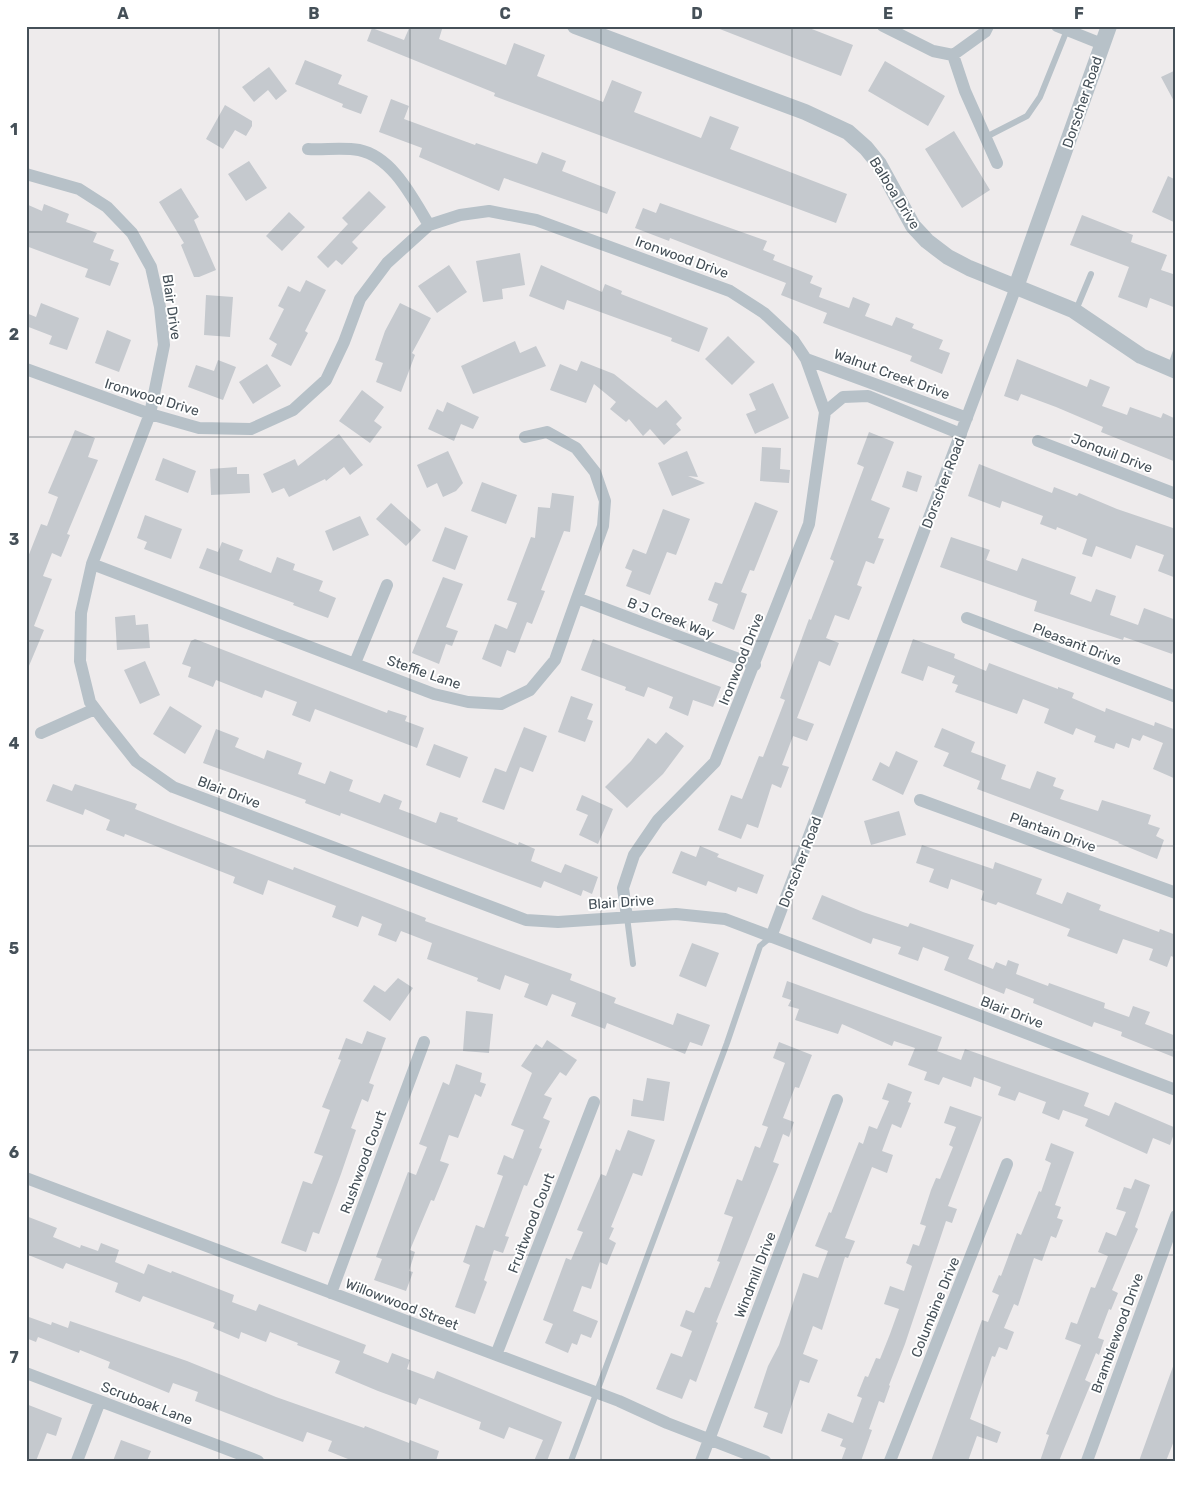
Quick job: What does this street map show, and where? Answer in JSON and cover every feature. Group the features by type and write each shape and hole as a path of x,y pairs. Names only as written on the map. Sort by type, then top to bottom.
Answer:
{"street":[{"name":"Balboa Drive","path":"575,26 806,112 848,132 866,148 878,164 913,226 927,241 948,257 969,268 1076,311 1126,346 1172,370"},
{"path":"883,26 933,51 953,55 984,32 988,26"},
{"name":"Dorscher Road","path":"771,937 1016,287 1109,26"},
{"path":"1062,28 1102,44"},
{"path":"953,55 966,91 997,162"},
{"path":"308,149 360,150 383,161 406,189 430,225"},
{"name":"Blair Drive","path":"26,174 79,189 107,207 132,234 151,266 160,307 164,345 150,414 92,564 81,613 80,661 90,702 136,760 173,787 526,920 558,922 676,914 725,919 1176,1090"},
{"name":"Ironwood Drive","path":"26,369 150,414 199,428 251,429 293,410 326,380 344,342 360,299 387,263 430,225 460,215 489,211 536,220 730,291 764,313 794,341 806,359 824,412 809,524 716,762 658,820 634,855 623,888 627,917"},
{"name":"Walnut Creek Drive","path":"806,359 967,418"},
{"name":"Walnut Creek Drive","path":"824,412 843,397 868,396 961,434"},
{"name":"Steffie Lane","path":"92,564 434,694 468,702 501,704 530,690 555,660 603,526 605,501 595,472 576,448 547,432 525,437"},
{"name":"Jonquil Drive","path":"1038,441 1176,494"},
{"path":"355,663 388,585"},
{"name":"B J Creek Way","path":"577,598 755,665"},
{"name":"Pleasant Drive","path":"967,618 1176,697"},
{"path":"41,733 95,709"},
{"name":"Plantain Drive","path":"920,800 1176,893"},
{"name":"Rushwood Court","path":"331,1293 424,1042"},
{"name":"Windmill Drive","path":"701,1461 837,1100"},
{"name":"Fruitwood Court","path":"496,1355 594,1102"},
{"name":"Columbine Drive","path":"890,1461 1008,1164"},
{"name":"Willowwood Street","path":"26,1178 596,1392 766,1461"},
{"name":"Bramblewood Drive","path":"1087,1461 1176,1216"},
{"name":"Scruboak Lane","path":"26,1373 258,1461"},
{"path":"77,1461 100,1401"}],"lane":[{"path":"986,137 1027,116 1040,98 1062,28"},
{"path":"1076,311 1091,274"},
{"path":"1172,370 1176,351"},
{"path":"627,917 633,964"},
{"path":"571,1461 727,1043 760,946 771,937"}],"building":[{"path":"410,26 443,26 439,39 506,65 514,43 545,55 537,76 603,102 612,80 642,92 634,112 701,138 710,116 739,127 730,149 847,194 836,223 494,96 495,93 367,41 372,28 404,40"},
{"path":"712,26 804,26 853,45 841,76"},
{"path":"305,60 342,75 338,84 368,96 361,114 342,107 343,104 295,84"},
{"path":"885,61 945,96 928,126 868,91"},
{"path":"269,67 287,91 276,100 268,90 254,102 242,87"},
{"path":"1176,70 1176,105 1161,77"},
{"path":"391,99 409,106 404,119 475,145 476,143 537,164 542,152 566,161 562,171 616,192 607,214 504,178 499,191 419,157 422,148 379,132"},
{"path":"225,105 252,121 252,126 246,136 235,130 223,149 206,139"},
{"path":"954,131 990,190 962,208 925,149"},
{"path":"249,161 267,188 246,201 228,174"},
{"path":"1168,176 1176,180 1176,223 1152,212"},
{"path":"181,188 199,217 194,220 216,270 199,277 194,277 181,245 184,243 159,202"},
{"path":"369,191 386,207 352,242 358,248 342,265 336,260 328,268 317,257 348,224 342,218"},
{"path":"660,203 767,241 763,250 775,255 773,260 813,276 810,283 822,288 819,297 849,308 853,297 870,304 865,316 892,326 896,317 914,324 912,328 943,340 939,349 950,353 942,374 910,361 912,356 823,323 827,313 781,295 786,283 670,238 669,241 635,228 643,208 656,213"},
{"path":"26,204 42,211 44,204 69,214 66,222 97,233 93,242 114,250 110,260 119,263 110,286 85,277 88,269 26,246"},
{"path":"289,212 305,227 282,251 266,236"},
{"path":"1082,215 1133,235 1131,242 1167,255 1161,270 1176,275 1176,308 1150,298 1147,308 1118,297 1129,267 1070,245"},
{"path":"520,253 525,285 502,289 503,299 483,302 476,261"},
{"path":"449,265 467,292 437,313 418,286"},
{"path":"541,265 602,292 605,284 622,291 621,294 708,328 699,352 671,341 672,338 567,300 564,310 529,296"},
{"path":"306,280 326,290 305,331 308,333 291,366 271,356 277,344 269,339 284,309 278,306 288,286 300,292"},
{"path":"206,295 233,297 230,337 204,335"},
{"path":"41,303 79,318 67,350 49,344 52,336 26,326 26,313 36,317"},
{"path":"400,303 431,318 412,353 415,355 401,392 376,382 383,363 375,360 385,331"},
{"path":"107,330 131,340 119,372 95,363"},
{"path":"728,336 755,362 732,385 705,359"},
{"path":"515,341 520,353 536,346 546,366 473,394 461,366"},
{"path":"1017,359 1087,387 1090,379 1110,387 1102,406 1127,415 1130,407 1161,418 1163,413 1176,419 1176,462 1101,432 1103,427 1056,407 1021,394 1018,401 1004,396"},
{"path":"218,360 236,367 223,400 188,387 196,365 214,371"},
{"path":"581,361 614,374 657,408 666,400 682,418 676,424 681,430 664,445 650,429 643,436 629,419 626,422 610,409 616,402 594,384 586,403 550,390 560,364 577,371"},
{"path":"267,364 281,386 253,404 239,382"},
{"path":"773,383 789,418 755,434 746,414 756,410 749,394"},
{"path":"362,390 384,407 374,421 382,427 370,443 339,421"},
{"path":"447,402 479,417 473,429 461,424 454,441 428,429 437,409 443,412"},
{"path":"75,430 95,438 88,457 98,460 67,534 70,535 61,557 52,553 43,576 52,579 34,626 44,630 26,673 26,562 41,524 47,526 58,497 48,493"},
{"path":"869,432 894,442 871,500 890,508 878,538 884,539 874,564 866,561 857,585 862,587 849,620 835,615 826,638 839,643 830,666 819,661 797,718 814,724 807,741 793,736 782,765 789,767 781,788 772,784 758,828 747,824 741,839 718,830 731,795 742,799 759,756 763,757 785,700 780,698 809,619 811,620 834,561 830,559 864,467 857,464"},
{"path":"339,434 363,465 350,475 344,467 326,481 325,479 289,497 284,488 272,493 263,474 295,459 298,466"},
{"path":"762,447 781,448 780,469 790,470 789,483 760,481"},
{"path":"448,451 463,483 456,491 443,497 437,483 427,488 417,465"},
{"path":"687,451 698,477 688,476 705,483 672,496 658,463"},
{"path":"163,458 196,471 188,493 155,480"},
{"path":"979,464 1052,493 1054,487 1077,496 1079,493 1117,509 1173,528 1176,526 1176,578 1158,571 1164,555 1136,545 1131,559 1096,546 1092,557 1082,554 1087,539 1057,527 1056,530 1040,524 1043,516 1002,501 1000,508 968,496"},
{"path":"237,467 237,474 249,474 250,493 211,495 210,469"},
{"path":"907,471 922,476 917,492 902,487"},
{"path":"482,482 517,495 506,524 471,511"},
{"path":"552,493 574,496 570,532 564,531 541,590 545,591 532,624 527,622 515,653 507,650 501,667 482,659 495,624 507,629 517,603 507,600 531,537 535,538 538,507 550,508"},
{"path":"755,502 778,511 754,571 750,570 741,592 747,594 734,630 712,621 718,604 708,600 715,582 722,584"},
{"path":"391,503 421,530 406,546 376,519"},
{"path":"663,509 690,519 676,555 667,552 650,595 626,586 632,571 625,568 633,549 646,554"},
{"path":"145,515 182,529 171,559 144,549 147,542 137,538"},
{"path":"360,516 369,535 333,551 325,531"},
{"path":"445,527 468,536 455,570 432,561"},
{"path":"951,537 990,550 986,560 1017,571 1022,558 1076,577 1070,594 1091,602 1096,589 1116,596 1110,615 1138,625 1144,608 1176,620 1176,643 1172,654 1124,637 1123,640 1034,611 1037,601 940,567"},
{"path":"222,542 243,550 239,560 271,573 277,557 295,564 293,570 323,581 319,591 336,598 328,618 293,605 294,603 199,568 207,548 218,552"},
{"path":"443,577 463,584 446,627 458,631 452,646 446,644 439,664 412,653"},
{"path":"135,615 136,625 148,624 150,648 117,650 115,617"},
{"path":"195,639 387,713 388,710 407,716 405,721 424,728 417,748 315,709 310,722 292,715 297,702 265,690 262,698 216,680 213,687 188,677 191,667 182,664 191,641"},
{"path":"593,639 721,687 713,707 693,700 688,716 669,708 673,697 648,687 644,697 625,690 626,687 581,670"},
{"path":"913,639 955,654 954,658 986,671 989,663 1058,689 1058,687 1074,693 1072,698 1105,712 1106,708 1154,726 1155,722 1176,730 1176,779 1153,769 1163,743 1143,735 1140,741 1132,738 1129,748 1116,743 1114,749 1094,742 1096,736 1076,728 1073,735 1044,723 1049,709 1023,699 1017,714 955,692 958,685 952,683 955,676 928,666 923,681 901,673"},
{"path":"145,661 160,695 140,704 124,670"},
{"path":"571,696 593,704 587,719 593,721 585,742 558,732"},
{"path":"170,706 202,726 185,754 153,734"},
{"path":"524,727 547,736 533,772 520,767 504,810 482,802 495,768 506,772"},
{"path":"942,728 975,742 971,752 1006,765 1001,779 1030,789 1037,771 1056,778 1053,786 1064,790 1060,799 1098,811 1102,800 1151,815 1148,824 1160,828 1156,836 1164,840 1157,859 1119,842 977,789 980,781 943,766 949,753 934,747"},
{"path":"216,729 239,738 235,747 264,759 267,750 302,763 298,774 325,784 330,771 353,780 349,791 380,803 384,794 402,801 399,809 436,823 440,812 458,818 457,821 518,845 519,842 535,849 531,861 561,873 565,864 598,877 592,894 583,890 581,896 544,881 541,888 341,813 340,816 305,803 306,800 203,763"},
{"path":"666,732 684,746 663,774 627,808 605,787 631,761 648,738 656,744"},
{"path":"434,744 468,757 460,778 426,765"},
{"path":"896,751 918,761 903,795 872,780 880,762 889,767"},
{"path":"53,784 72,791 75,784 137,804 135,809 178,826 293,870 294,867 426,918 425,921 572,974 570,980 616,998 614,1003 673,1025 677,1013 710,1025 702,1046 690,1042 685,1054 607,1023 605,1029 571,1016 576,1003 552,994 547,1006 524,997 529,984 505,975 500,990 477,981 478,978 427,959 432,943 401,931 396,942 378,935 382,924 362,916 358,927 332,917 336,906 268,880 263,895 233,883 235,877 125,834 124,837 106,830 110,820 85,809 83,815 46,801"},
{"path":"582,795 613,809 598,844 579,835 588,815 576,810"},
{"path":"899,811 906,835 871,845 864,821"},
{"path":"922,845 993,869 995,862 1042,879 1036,894 1062,904 1067,892 1101,905 1099,910 1159,932 1160,929 1176,935 1176,958 1171,956 1167,967 1149,960 1153,949 1123,939 1117,954 1067,936 1070,929 998,902 996,905 981,900 984,891 951,879 948,889 929,882 934,869 916,863"},
{"path":"700,846 719,854 717,857 764,875 757,894 738,887 736,892 708,881 706,886 672,873 681,851 696,857"},
{"path":"822,895 863,912 908,927 910,923 974,945 968,959 993,969 996,962 1006,966 1008,960 1019,964 1016,974 1048,986 1049,983 1105,1003 1104,1008 1129,1017 1133,1006 1150,1012 1145,1024 1176,1036 1176,1058 1121,1036 1122,1032 1094,1022 1092,1027 1033,1003 1034,999 1006,988 1004,994 944,970 949,957 923,947 918,961 898,954 901,947 873,938 871,944 812,919"},
{"path":"692,943 719,953 706,987 679,976"},
{"path":"398,978 413,988 390,1021 363,1001 374,985 385,992"},
{"path":"787,981 942,1037 937,1051 961,1060 965,1049 1089,1093 1084,1106 1109,1116 1115,1102 1176,1128 1170,1145 1153,1138 1147,1154 1085,1126 1088,1119 1063,1110 1059,1120 1042,1113 1046,1102 1019,1092 1015,1101 998,1095 1001,1087 974,1077 971,1087 943,1077 939,1085 924,1080 927,1072 908,1065 915,1048 894,1041 892,1046 842,1024 838,1034 795,1020 799,1009 788,1006 791,1000 782,997"},
{"path":"466,1011 493,1014 489,1053 463,1051"},
{"path":"367,1031 386,1038 369,1083 374,1085 368,1102 362,1099 351,1128 356,1130 341,1174 319,1234 313,1232 306,1252 281,1243 303,1181 312,1184 323,1156 314,1153 330,1110 322,1107 341,1060 338,1059 346,1038 362,1044"},
{"path":"547,1040 577,1060 566,1076 560,1072 544,1095 552,1098 543,1118 550,1121 539,1148 542,1149 527,1186 524,1185 505,1236 509,1237 503,1253 494,1250 484,1280 487,1282 475,1314 455,1307 470,1265 463,1262 476,1225 484,1228 503,1176 497,1174 504,1155 513,1159 524,1130 511,1125 532,1073 521,1066 536,1044 542,1048"},
{"path":"779,1042 812,1055 799,1088 795,1087 783,1118 794,1122 789,1137 783,1134 773,1162 779,1164 716,1322 718,1323 696,1382 690,1379 682,1399 656,1389 671,1353 682,1357 692,1331 680,1326 686,1310 694,1313 705,1287 710,1288 720,1262 717,1261 733,1217 724,1214 737,1179 742,1181 755,1146 760,1148 768,1127 762,1125 785,1063 773,1058"},
{"path":"456,1064 482,1073 480,1082 486,1084 481,1097 475,1094 458,1138 449,1135 440,1161 449,1164 434,1201 431,1200 410,1250 415,1252 409,1271 413,1272 406,1291 374,1280 382,1259 376,1257 408,1172 416,1175 427,1147 419,1144 443,1082 449,1085"},
{"path":"647,1078 670,1082 664,1121 631,1116 633,1099 643,1101"},
{"path":"888,1083 912,1092 908,1102 911,1103 901,1128 892,1124 882,1151 893,1155 887,1173 872,1167 845,1238 855,1241 848,1258 845,1257 822,1330 813,1326 803,1354 818,1360 809,1383 800,1380 782,1434 763,1427 768,1413 754,1408 768,1366 779,1345 803,1273 818,1278 828,1251 815,1246 829,1212 831,1213 859,1142 863,1144 869,1126 877,1129 889,1101 882,1099"},
{"path":"950,1106 982,1117 948,1206 957,1209 952,1223 946,1221 884,1403 879,1401 869,1429 872,1430 861,1461 841,1461 846,1448 840,1446 843,1439 821,1431 828,1413 853,1423 862,1398 857,1396 865,1376 868,1377 876,1358 880,1359 890,1334 899,1309 884,1304 890,1286 904,1291 912,1266 906,1263 913,1244 919,1246 926,1226 920,1224 931,1190 936,1178 940,1179 953,1147 949,1145 956,1127 944,1123"},
{"path":"628,1130 655,1140 642,1176 633,1173 611,1227 614,1228 609,1239 616,1243 607,1265 600,1262 591,1289 582,1286 573,1311 598,1321 591,1338 581,1334 577,1345 572,1343 568,1353 545,1343 553,1324 543,1320 566,1258 571,1260 583,1232 577,1230 601,1174 606,1176 616,1149 620,1151"},
{"path":"1051,1143 1074,1152 1055,1205 1061,1207 1057,1218 1063,1220 1056,1238 1051,1236 1042,1261 1034,1258 1018,1306 1014,1304 1004,1328 1014,1332 1007,1350 999,1347 995,1357 992,1356 970,1419 1001,1432 997,1443 977,1436 968,1461 931,1461 982,1320 988,1322 999,1295 992,1292 999,1275 1001,1276 1017,1233 1021,1235 1039,1191 1041,1192 1051,1163 1045,1160"},
{"path":"1135,1179 1150,1185 1135,1227 1138,1229 1112,1290 1118,1293 1111,1310 1109,1309 1098,1338 1104,1340 1099,1355 1096,1353 1085,1380 1091,1383 1059,1461 1040,1461 1049,1435 1046,1434 1081,1345 1065,1339 1071,1322 1077,1324 1091,1287 1095,1288 1108,1256 1098,1252 1106,1232 1116,1236 1126,1212 1116,1209 1124,1187 1131,1189"},
{"path":"26,1216 57,1228 53,1237 80,1248 81,1245 98,1251 101,1243 119,1250 115,1262 144,1274 148,1264 171,1273 172,1271 234,1295 232,1302 256,1311 259,1304 366,1345 363,1353 388,1363 392,1353 410,1360 407,1369 434,1379 437,1371 562,1422 547,1461 534,1461 543,1440 509,1427 504,1439 479,1429 481,1422 419,1398 416,1405 335,1373 340,1361 297,1345 298,1343 270,1332 266,1342 241,1332 239,1339 213,1328 215,1323 143,1296 140,1302 115,1292 118,1283 66,1263 63,1269 26,1254"},
{"path":"26,1316 51,1325 52,1322 68,1328 70,1321 187,1361 276,1397 364,1428 365,1426 409,1443 410,1440 439,1451 436,1461 353,1461 328,1451 332,1441 307,1432 303,1442 195,1401 198,1392 173,1383 169,1393 108,1368 110,1362 80,1350 79,1353 38,1337 36,1342 26,1338"},
{"path":"1175,1361 1176,1436 1166,1461 1139,1461"},
{"path":"26,1404 62,1418 56,1436 47,1433 36,1461 26,1461"},
{"path":"121,1440 151,1451 147,1461 113,1461"}]}
